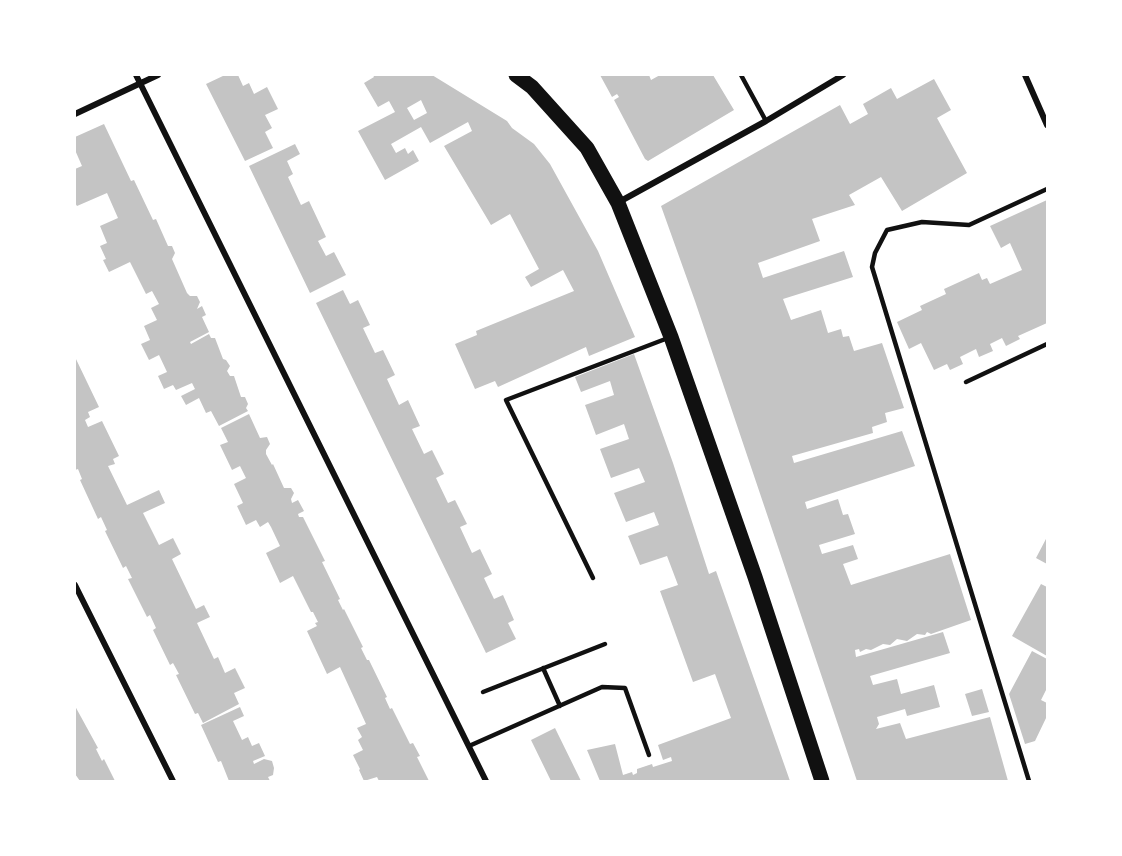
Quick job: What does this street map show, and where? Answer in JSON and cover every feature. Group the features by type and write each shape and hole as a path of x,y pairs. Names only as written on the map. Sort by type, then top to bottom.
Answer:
{"main road":[{"path":"516,75 532,87 587,148 618,203 671,337 759,589 822,781"}],"street":[{"path":"136,75 486,781"},
{"path":"75,114 158,75"},
{"path":"618,203 766,122 843,75"},
{"path":"1025,75 1047,125"},
{"path":"75,585 173,781"}],"lane":[{"path":"741,75 766,122"},
{"path":"1029,781 872,267 875,253 887,230 921,222 969,225 1047,189"},
{"path":"593,578 506,400 671,337"},
{"path":"966,382 1047,344"},
{"path":"483,692 605,644"},
{"path":"543,668 560,706"},
{"path":"469,746 602,687 625,688 649,755"}],"building":[{"path":"225,75 238,75 243,86 249,83 254,94 267,87 278,109 265,115 272,128 265,132 273,148 245,161 206,84"},
{"path":"373,75 432,75 507,121 512,128 534,144 550,164 598,251 635,337 589,356 586,347 498,387 495,381 475,389 455,344 477,335 476,331 574,291 563,270 531,287 525,277 539,269 510,214 491,225 444,146 472,131 468,122 430,143 421,127 391,144 396,153 405,148 408,154 413,150 419,161 385,180 358,131 395,112 389,101 378,107 364,83 374,77","holes":["421,100 427,113 414,120 407,108"]},
{"path":"600,75 649,75 651,80 660,75 713,75 734,110 648,161 614,100 619,97 617,94 612,97"},
{"path":"934,79 951,110 937,118 967,173 902,211 881,177 849,195 855,205 812,219 820,241 758,263 763,278 844,251 853,277 783,299 791,320 821,310 828,333 841,329 843,337 849,336 854,351 882,343 904,408 885,413 887,422 872,427 873,433 792,456 794,463 902,431 915,466 805,502 807,509 838,499 843,515 848,514 855,534 819,545 822,554 853,545 858,559 843,564 851,585 950,554 971,620 931,634 927,632 925,635 917,634 907,641 897,639 890,645 883,644 871,650 866,649 860,652 859,649 855,650 856,657 943,632 950,653 870,676 873,685 897,679 901,694 934,685 940,707 907,716 905,709 877,717 879,724 876,729 900,723 906,739 990,717 1008,781 857,781 661,206 840,105 850,124 868,114 863,104 891,88 897,99"},
{"path":"104,124 131,181 134,180 168,246 172,246 175,253 172,259 187,293 190,296 197,296 200,302 197,309 202,306 206,315 202,317 209,332 190,342 191,344 209,334 211,338 215,338 223,359 230,366 227,371 230,376 234,376 241,397 245,397 248,404 246,408 248,411 219,426 211,411 206,413 199,398 186,405 181,396 195,389 192,383 176,390 173,385 164,389 158,376 167,372 159,355 149,360 141,344 150,340 144,326 157,320 151,308 159,304 152,291 146,294 130,262 109,272 103,260 106,259 100,246 107,243 100,226 118,218 107,193 77,206 75,203 75,169 82,166 75,150 75,137"},
{"path":"295,144 300,154 287,161 293,174 288,177 301,205 309,201 326,237 318,241 326,256 334,252 346,275 310,293 249,166"},
{"path":"1047,200 1047,323 1018,336 1020,339 1006,346 1002,338 990,344 993,351 979,357 976,349 960,357 963,364 950,370 947,364 934,370 921,343 909,349 897,322 922,310 920,306 946,294 944,289 979,273 982,280 987,278 990,284 1022,270 1010,243 1001,248 990,226"},
{"path":"343,290 350,304 358,300 370,325 363,328 375,353 383,350 395,375 387,379 399,405 408,400 420,426 412,429 424,454 432,450 444,474 436,478 448,503 455,500 467,524 460,527 472,553 480,549 492,574 484,578 494,599 503,595 514,620 508,623 516,639 486,653 316,303"},
{"path":"634,354 709,574 716,571 790,781 600,781 587,750 615,744 623,775 632,772 633,775 637,773 637,769 672,761 671,757 663,760 658,745 731,718 715,674 693,682 660,591 678,585 667,556 640,565 628,536 659,525 654,512 626,522 614,493 645,482 639,468 611,478 600,449 629,439 624,424 596,435 585,405 614,395 610,381 581,392 575,377"},
{"path":"75,357 99,407 88,412 90,417 85,420 88,427 102,421 119,456 113,459 115,464 108,466 127,505 159,490 165,503 143,513 159,545 173,538 181,554 172,559 196,609 204,605 210,617 197,623 214,659 218,657 225,673 235,668 245,688 234,693 239,704 203,723 198,713 195,714 176,675 179,674 173,663 170,665 153,630 156,628 150,615 147,617 128,579 132,578 126,566 123,568 105,531 107,530 101,517 98,519 80,480 82,479 78,469 75,470"},
{"path":"249,414 260,438 267,437 270,444 266,454 284,488 291,488 294,493 292,503 298,500 304,511 298,514 299,517 303,517 325,561 322,562 340,599 338,600 387,697 385,698 390,709 392,708 410,744 413,743 420,756 417,757 429,781 379,781 377,777 364,781 353,755 363,750 358,740 362,737 357,728 366,724 340,667 327,674 307,631 317,626 315,623 318,622 293,576 280,583 266,553 280,546 268,522 260,527 256,520 246,525 237,506 243,503 234,484 246,478 240,466 232,470 220,445 228,442 221,428"},
{"path":"1047,537 1047,564 1036,558"},
{"path":"1041,584 1047,587 1047,656 1012,636"},
{"path":"1032,651 1047,659 1047,688 1041,700 1047,703 1047,716 1035,741 1025,744 1009,694"},
{"path":"982,689 989,712 972,716 965,694"},
{"path":"75,706 98,748 96,749 102,761 104,759 115,781 80,781 75,774"},
{"path":"240,707 244,716 233,721 242,740 248,737 252,746 259,743 265,756 253,761 254,764 264,759 272,761 274,768 273,775 268,777 270,781 229,781 201,725"},
{"path":"555,728 581,781 551,781 531,740"}]}
